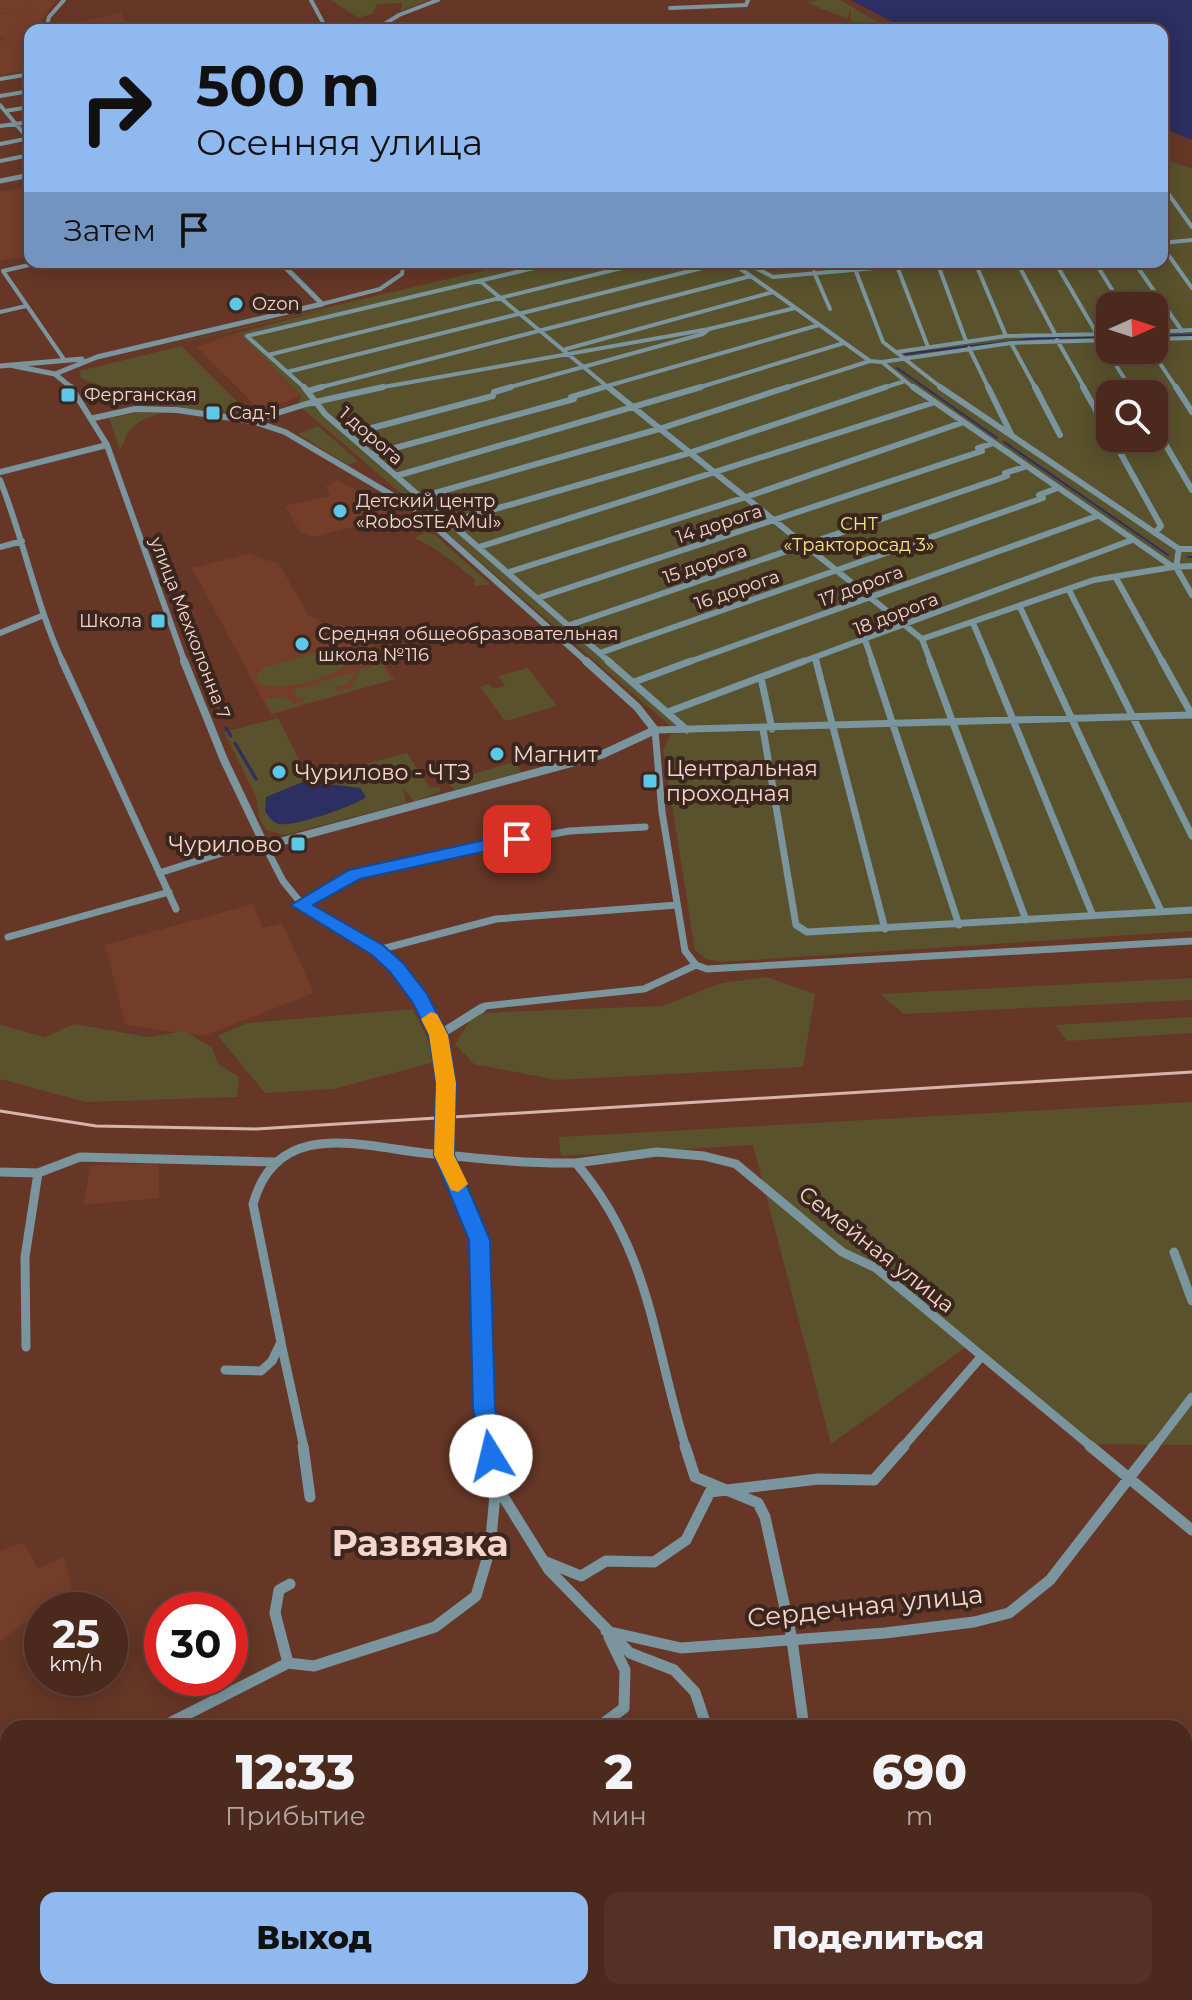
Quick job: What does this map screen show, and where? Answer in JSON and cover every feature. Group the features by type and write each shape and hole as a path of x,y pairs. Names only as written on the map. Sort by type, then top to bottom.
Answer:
{"street":[{"path":"47,24 49,17 64,0"},
{"path":"311,0 323,24"},
{"path":"385,24 438,0"},
{"path":"670,8 747,2"},
{"path":"0,79 24,75"},
{"path":"0,96 24,92"},
{"path":"0,105 24,133"},
{"path":"5,111 24,108"},
{"path":"0,126 24,123"},
{"path":"0,144 24,140"},
{"path":"0,161 24,156"},
{"path":"0,181 24,176"},
{"path":"1168,193 1192,227"},
{"path":"1168,242 1192,240"},
{"path":"1168,250 1192,288"},
{"path":"24,266 3,271 66,362 68,382"},
{"path":"286,268 322,304"},
{"path":"0,366 40,367 97,357 322,304 389,284 402,274 403,268"},
{"name":"1 дорога","path":"534,268 247,336 308,391 315,402 349,434 687,730"},
{"path":"268,355 622,268"},
{"path":"287,372 704,268"},
{"path":"738,268 870,361"},
{"path":"753,268 765,276 869,268"},
{"path":"898,268 928,347"},
{"path":"939,268 968,345 1013,437"},
{"path":"978,268 1006,336"},
{"path":"1020,268 1096,409"},
{"path":"1058,268 1096,334"},
{"path":"1099,268 1113,292"},
{"path":"1138,268 1182,331"},
{"path":"855,269 883,342 906,358 919,373 1179,549 1192,549"},
{"path":"814,272 830,309"},
{"path":"308,391 751,276"},
{"path":"480,281 567,351 632,409 922,639 1026,920"},
{"path":"0,289 12,286"},
{"path":"567,351 773,292"},
{"path":"0,312 26,306"},
{"path":"252,421 315,402 567,351 709,329 795,308"},
{"path":"373,454 819,325"},
{"path":"349,434 587,368 703,334 709,329"},
{"path":"1168,332 1192,330"},
{"path":"421,497 659,429 870,361 906,358 1006,336 1096,337"},
{"path":"897,352 1056,337"},
{"path":"1168,339 1190,338 1192,345"},
{"path":"396,476 632,409 844,343"},
{"path":"1011,343 1060,435"},
{"path":"55,374 66,362"},
{"path":"882,362 932,403 1174,567 1192,595"},
{"path":"1160,364 1192,412"},
{"path":"40,367 68,382"},
{"path":"450,522 689,453 905,381"},
{"name":"улица Мехколонна 7","path":"68,382 94,418 107,445 169,625 224,760 265,846"},
{"path":"479,547 717,475 812,443 809,441 932,403"},
{"path":"94,418 154,409 252,421 285,432 414,508 637,707 655,730 662,812 685,951 696,965 718,971 1192,941"},
{"path":"509,572 746,497 961,423"},
{"name":"14 дорога","path":"538,598 982,451 978,448 991,444"},
{"path":"0,472 107,445"},
{"path":"1168,449 1192,490"},
{"path":"1120,452 1161,526 1155,533"},
{"name":"15 дорога","path":"570,625 1007,476 1005,473 1024,467"},
{"path":"0,480 44,615 176,909"},
{"name":"16 дорога","path":"600,653 1043,498 1039,495 1055,489"},
{"name":"17 дорога","path":"634,682 1097,516"},
{"name":"18 дорога","path":"668,712 816,660 1132,540"},
{"path":"0,547 22,541"},
{"path":"1174,567 1179,549"},
{"path":"922,639 1094,580 1192,566"},
{"path":"159,873 195,863 207,855 229,848 265,846 601,755 655,730 834,728 1192,715 1116,578"},
{"path":"1069,590 1192,836"},
{"path":"1020,607 1161,911"},
{"path":"0,633 44,615"},
{"path":"973,623 1093,916"},
{"path":"865,640 959,925"},
{"path":"816,660 885,929"},
{"path":"761,678 796,925 807,932 820,934 1192,910"},
{"path":"300,905 355,874 383,866 569,831 645,827"},
{"path":"176,1720 288,1663 314,1666 435,1627 476,1596 490,1549 496,1484 484,1408 479,1240 444,1155 446,1083 439,1035 420,999 397,968 378,950 300,905 265,846"},
{"path":"8,937 169,892"},
{"path":"378,950 496,919 677,905"},
{"path":"439,1035 485,1006 644,989 696,965"},
{"name":"Семейная улица","path":"276,1162 308,1146 340,1141 523,1165 576,1163 657,1152 704,1156 736,1164 842,1252 876,1268 1192,1530"},
{"path":"0,1172 38,1173 80,1157 106,1156 276,1162"},
{"path":"276,1162 258,1183 253,1204 304,1448 310,1497"},
{"path":"576,1163 593,1179 622,1224 648,1303 695,1477 758,1503 765,1517 792,1640 803,1720"},
{"path":"26,1347 25,1257 38,1173"},
{"path":"1174,1252 1192,1301"},
{"path":"225,1370 248,1375 266,1370 281,1342"},
{"path":"544,1561 581,1576 606,1561 654,1562 686,1540 710,1492 818,1479 874,1480 981,1357"},
{"name":"Сердечная улица","path":"606,1631 681,1648 900,1631 974,1622 1009,1613 1050,1580 1192,1397"},
{"path":"496,1484 544,1561 606,1631 630,1653 674,1670 695,1692 704,1720"},
{"path":"288,1663 275,1613 279,1590 290,1584"},
{"path":"606,1631 625,1670 624,1708 608,1720"}],"shaded area":[{"path":"0,0 56,0 39,24 24,24 24,71 0,75 0,41 6,38 0,36 0,15 42,2 0,14"},
{"path":"851,0 1192,0 1192,140 1168,130 1168,24 896,24"},
{"path":"121,13 126,24 69,24"},
{"path":"24,187 24,257 0,261 0,192"},
{"path":"238,333 302,395 268,409 258,408 196,347"},
{"path":"338,480 388,508 394,516 313,537 301,533 285,506 330,496 326,486"},
{"name":"Средняя общеобразовательная школа №116","path":"249,554 279,564 309,616 318,619 323,627 337,624 363,631 395,679 271,715 192,568"},
{"name":"Чурилово","path":"305,781 360,788 366,797 310,819 287,824 273,821 265,811 266,797"},
{"path":"253,904 263,928 282,923 314,993 203,1036 125,1025 105,945"},
{"path":"159,1164 159,1198 83,1205 91,1165"},
{"path":"24,1543 38,1569 64,1557 72,1589 68,1592 24,1592 24,1624 0,1641 0,1551"}],"green space":[{"path":"331,0 428,0 401,11 402,3 377,4 372,14 358,18"},
{"path":"840,0 881,24 851,21 850,8 848,19 807,3"},
{"name":"СНТ «Тракторосад 3»","path":"1168,160 1192,169 1192,931 721,962 706,959 695,950 663,749 674,729 304,410 299,402 301,395 238,333 332,308 131,354 494,268 765,268 770,271 814,268 1168,268"},
{"path":"181,346 250,415 193,410 81,378 80,371"},
{"path":"161,413 142,420 129,431 120,450 109,418"},
{"path":"318,426 358,461 348,465 298,434"},
{"path":"426,532 435,535 490,584 474,586 475,580 460,568 414,538"},
{"path":"341,645 338,650 350,660 334,673 290,686 263,685 256,680 258,673 266,667"},
{"path":"382,663 392,680 272,713 265,699 285,696 294,704 304,701 305,696 298,699 293,690 312,684 311,688 315,684 321,685 317,682 357,672 347,684 334,687 340,691 350,688 361,669"},
{"path":"528,668 557,706 505,721 480,687 489,684 494,689 505,686 498,676"},
{"path":"278,718 307,776 320,777 309,766 314,764 331,776 330,773 407,753 430,788 439,787 441,791 414,802 403,787 406,803 285,835 266,830 259,817 256,796 224,732"},
{"path":"517,761 521,772 455,790 447,782"},
{"path":"766,977 815,994 803,1067 557,1080 474,1064 455,1044 475,1013 662,1006 722,983"},
{"path":"1192,978 1192,1000 904,1014 880,994"},
{"path":"413,1009 438,1061 333,1089 265,1093 218,1036 247,1023"},
{"path":"1192,1017 1192,1033 1067,1041 1055,1025"},
{"path":"74,1024 148,1037 184,1031 212,1048 218,1064 239,1077 237,1097 86,1102 0,1079 0,1025 45,1037"},
{"path":"1192,1102 1192,1445 1094,1444 973,1342 831,1444 753,1145 561,1156 559,1137"}],"waterway":[{"path":"1168,336 1192,335"},
{"path":"905,354 1038,338 1096,337"},
{"path":"897,368 997,438"},
{"path":"1004,442 1168,555"},
{"path":"226,728 231,736"},
{"path":"235,743 256,779"}],"railway":[{"path":"0,1111 96,1126 256,1129 1192,1072"}],"slow traffic":[{"path":"431,1019 439,1035 446,1083 444,1155 458,1184"}],"place":[{"name":"Ozon","path":"236,304"},
{"name":"Ферганская","path":"68,395"},
{"name":"Сад-1","path":"213,413"},
{"name":"Детский центр «RoboSTEAMul»","path":"340,511"},
{"name":"Школа","path":"158,621"},
{"name":"Средняя общеобразовательная школа №116","path":"302,644"},
{"name":"Магнит","path":"497,754"},
{"name":"Чурилово - ЧТЗ","path":"279,772"},
{"name":"Центральная проходная","path":"650,781"},
{"name":"Чурилово","path":"298,844"}],"district":[{"name":"Развязка","path":"420,1543"}],"route":[{"path":"491,1456 484,1408 479,1240 459,1184 444,1155 446,1083 439,1035 420,999 397,968 378,950 309,913 300,905 355,874 517,839"}]}
